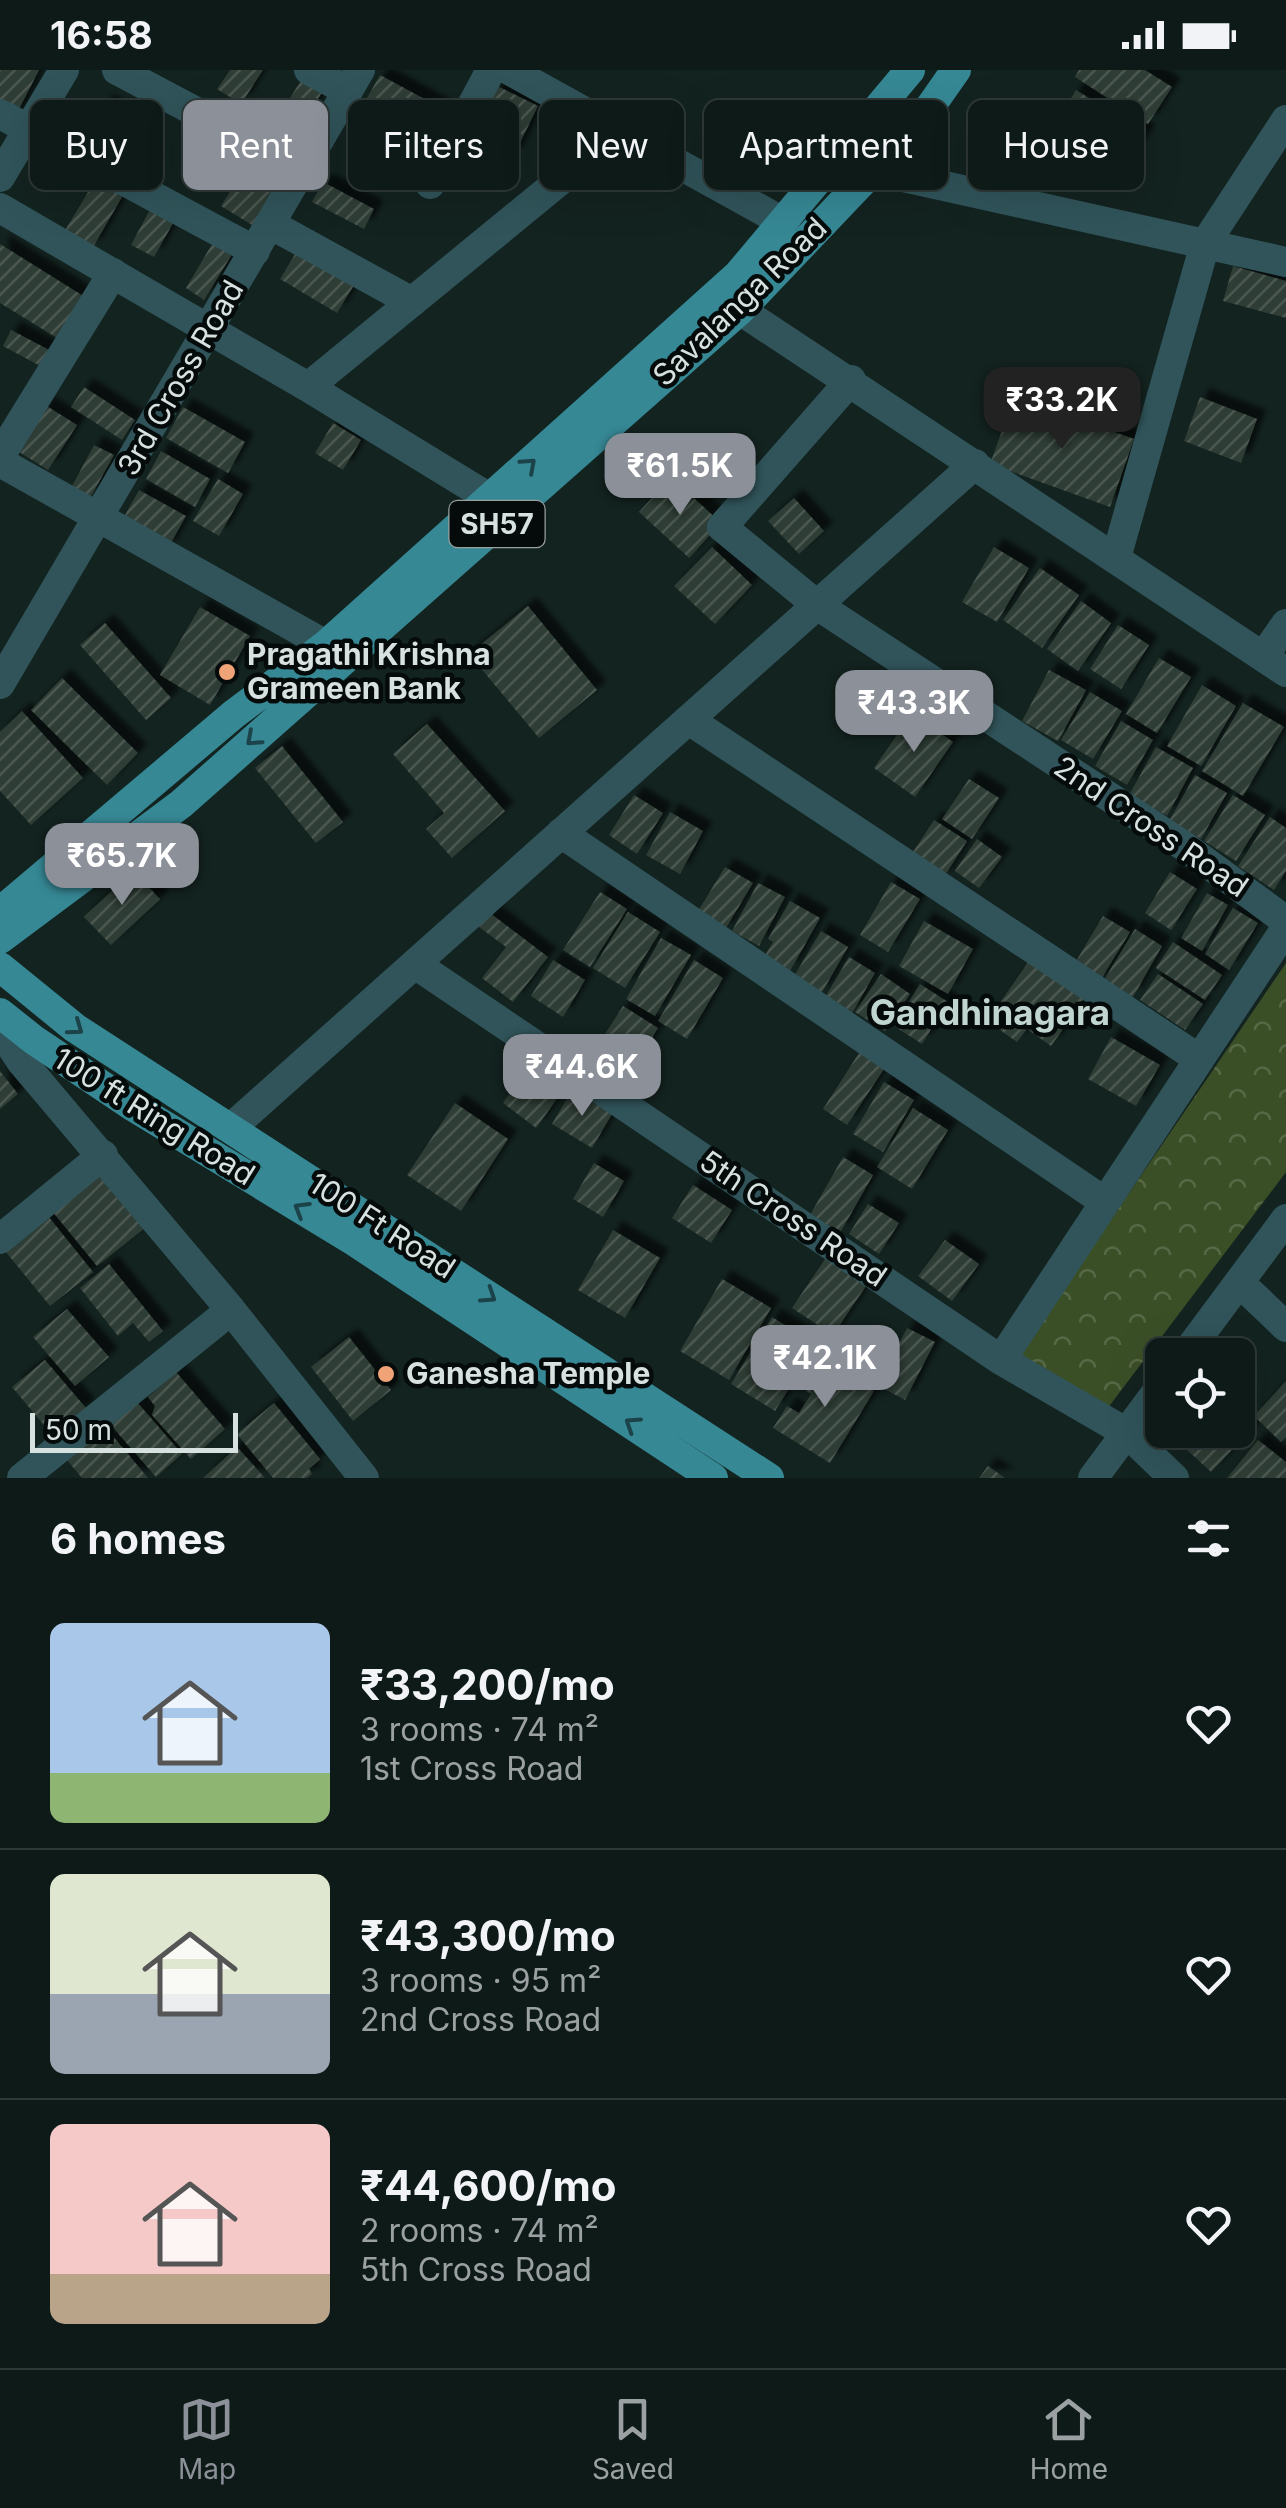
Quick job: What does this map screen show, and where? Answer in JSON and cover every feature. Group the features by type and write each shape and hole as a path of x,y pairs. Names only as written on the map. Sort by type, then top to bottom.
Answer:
{"main road":[{"name":"Savalanga Road","path":"0,939 182,804 502,505 738,275 910,70"},
{"name":"Savalanga Road","path":"935,100 956,70"},
{"name":"Savalanga Road","path":"0,912 159,777 740,310 853,190"},
{"path":"159,777 182,804"},
{"name":"100 Ft Road","path":"0,967 75,1028 769,1478"},
{"name":"100 ft Ring Road","path":"1,1015 134,1106 354,1241 713,1478"}],"street":[{"path":"0,177 64,70"},
{"path":"117,70 183,105"},
{"path":"309,70 354,81"},
{"path":"475,100 491,70"},
{"path":"509,70 561,100"},
{"name":"3rd Cross Road","path":"328,124 354,81"},
{"path":"0,114 255,251"},
{"path":"1116,558 1205,244 1286,120"},
{"path":"684,169 785,223"},
{"path":"948,187 1286,262"},
{"name":"3rd Cross Road","path":"0,684 289,190"},
{"path":"308,387 549,190"},
{"path":"0,208 502,505"},
{"path":"270,224 412,302"},
{"path":"112,273 0,459 98,520 326,645"},
{"path":"740,310 1274,664 1286,624"},
{"name":"2nd Cross Road","path":"851,380 722,526 816,605 1184,846 1286,925"},
{"path":"231,1128 976,464"},
{"path":"688,720 1199,1059"},
{"path":"561,833 1105,1202"},
{"path":"1002,1360 1286,925"},
{"name":"5th Cross Road","path":"415,964 1002,1360 1126,1433 1174,1478"},
{"path":"1,1015 6,1038 21,1060 231,1310 357,1476"},
{"path":"0,1238 102,1155"},
{"path":"1198,1338 1286,1219"},
{"path":"1239,1282 1286,1327"},
{"path":"22,1478 231,1310"},
{"path":"1093,1478 1145,1408"}],"green space":[{"path":"1286,963 1286,1172 1161,1338 1145,1338 1145,1359 1101,1417 1009,1369"}],"building":[{"path":"0,70 39,70 14,119 0,111"},
{"path":"230,70 263,70 244,100 235,100 217,89"},
{"path":"1079,70 1145,70 1172,87 1148,124 1144,121 1144,100 1111,100 1075,77"},
{"path":"380,75 426,100 366,100"},
{"path":"304,76 324,89 317,100 289,100"},
{"path":"497,86 538,106 519,145 519,100 490,100"},
{"path":"1076,90 1092,100 1070,100"},
{"path":"328,185 374,209 364,229 312,202 319,190 328,190"},
{"path":"89,190 126,190 92,249 64,232"},
{"path":"231,190 274,190 252,225 221,206"},
{"path":"154,202 177,216 154,257 131,245"},
{"path":"215,239 234,251 204,300 186,288"},
{"path":"0,244 88,299 62,341 0,303"},
{"path":"297,251 354,285 337,313 280,279"},
{"path":"1233,266 1286,281 1286,318 1223,301"},
{"path":"11,330 51,351 42,367 3,346"},
{"path":"84,387 135,420 122,440 71,407"},
{"path":"1014,397 1134,439 1110,507 990,464"},
{"path":"1200,397 1257,419 1241,463 1184,441"},
{"path":"45,405 77,425 48,470 16,450"},
{"path":"183,407 245,442 228,473 166,438"},
{"path":"333,423 361,440 343,470 315,453"},
{"path":"94,445 114,455 90,498 71,488"},
{"path":"161,451 210,479 195,507 146,479"},
{"path":"671,477 721,523 689,558 639,512"},
{"path":"218,479 243,494 219,536 193,521"},
{"path":"139,490 186,516 167,550 120,524"},
{"path":"794,498 824,531 799,554 768,521"},
{"path":"712,547 752,585 715,624 674,586"},
{"path":"994,547 1029,568 997,622 962,602"},
{"path":"1040,568 1079,595 1042,648 1003,620"},
{"path":"1081,601 1111,623 1078,671 1047,649"},
{"path":"528,606 597,690 539,738 469,654"},
{"path":"200,607 250,636 210,705 160,675"},
{"path":"105,623 171,698 146,720 80,645"},
{"path":"1118,625 1149,645 1121,689 1090,669"},
{"path":"1159,658 1191,677 1157,733 1126,714"},
{"path":"1049,670 1086,690 1058,741 1022,721"},
{"path":"62,678 138,753 107,785 31,710"},
{"path":"1202,685 1236,706 1201,766 1167,746"},
{"path":"1090,692 1122,711 1093,759 1061,740"},
{"path":"1243,703 1284,727 1243,796 1202,771"},
{"path":"22,711 83,778 31,825 0,791 0,732"},
{"path":"912,713 953,742 915,797 874,768"},
{"path":"1121,721 1153,740 1127,785 1095,766"},
{"path":"427,724 505,811 452,858 426,829 444,813 393,754"},
{"path":"282,746 343,822 316,843 255,768"},
{"path":"1156,747 1193,768 1167,816 1129,795"},
{"path":"1195,775 1227,793 1201,839 1169,821"},
{"path":"969,779 999,798 972,839 942,819"},
{"path":"634,795 663,813 637,854 609,835"},
{"path":"1233,795 1265,815 1236,861 1204,841"},
{"path":"670,812 703,831 680,874 646,855"},
{"path":"1270,817 1286,828 1286,871 1274,890 1238,866"},
{"path":"934,820 967,841 942,880 909,858"},
{"path":"977,839 1002,857 979,888 955,871"},
{"path":"725,867 753,883 723,933 695,916"},
{"path":"133,871 160,899 111,945 84,917"},
{"path":"1170,872 1197,889 1171,930 1145,913"},
{"path":"891,882 920,899 888,952 860,935"},
{"path":"758,883 785,897 759,946 732,931"},
{"path":"600,892 627,909 590,967 563,950"},
{"path":"1207,893 1228,905 1202,951 1181,938"},
{"path":"790,901 820,918 790,971 764,957 773,942 768,939"},
{"path":"1233,908 1258,923 1229,970 1205,954"},
{"path":"628,912 660,932 625,988 593,968"},
{"path":"490,913 548,957 513,1002 482,978 506,947 479,927"},
{"path":"1103,916 1130,932 1098,984 1072,968"},
{"path":"924,921 973,949 948,994 899,966"},
{"path":"1135,929 1162,946 1133,997 1104,980"},
{"path":"821,931 848,947 821,994 793,978"},
{"path":"661,938 691,955 655,1016 626,999"},
{"path":"1173,942 1222,975 1205,1000 1156,968"},
{"path":"849,957 875,973 851,1015 824,999"},
{"path":"553,960 585,980 563,1017 531,996"},
{"path":"694,960 723,978 687,1039 658,1021"},
{"path":"1029,961 1084,999 1051,1046 1027,1029 1017,1042 987,1021"},
{"path":"881,974 910,994 885,1031 855,1012"},
{"path":"1158,974 1203,1004 1185,1030 1140,1000"},
{"path":"920,984 948,1002 922,1044 894,1026"},
{"path":"623,1006 658,1028 629,1074 594,1051"},
{"path":"1111,1037 1160,1065 1136,1106 1088,1079"},
{"path":"859,1053 884,1069 847,1125 823,1109"},
{"path":"533,1061 566,1086 536,1128 503,1103"},
{"path":"0,1071 18,1094 0,1109"},
{"path":"884,1082 914,1100 883,1152 853,1134"},
{"path":"572,1090 612,1114 592,1148 552,1124"},
{"path":"455,1103 508,1139 461,1211 407,1175"},
{"path":"913,1108 948,1130 912,1189 877,1167"},
{"path":"843,1157 873,1175 840,1233 810,1215"},
{"path":"594,1163 624,1181 603,1217 573,1199"},
{"path":"96,1168 145,1228 97,1266 48,1206"},
{"path":"693,1185 732,1210 711,1243 672,1218"},
{"path":"868,1204 899,1223 879,1254 849,1234"},
{"path":"48,1216 93,1272 50,1306 5,1251"},
{"path":"613,1230 660,1258 625,1318 578,1290"},
{"path":"945,1240 979,1264 952,1301 918,1276"},
{"path":"829,1253 870,1280 833,1335 792,1308"},
{"path":"109,1264 163,1331 149,1342 133,1323 118,1336 80,1288"},
{"path":"722,1279 771,1308 729,1380 680,1351"},
{"path":"67,1309 109,1357 75,1386 33,1337"},
{"path":"772,1317 816,1345 775,1411 731,1384"},
{"path":"907,1328 935,1342 905,1400 877,1385"},
{"path":"349,1337 391,1390 353,1421 311,1367"},
{"path":"817,1357 874,1391 830,1463 773,1428 787,1406 799,1413 811,1394 799,1386"},
{"path":"45,1360 86,1408 53,1436 12,1387"},
{"path":"176,1372 225,1429 191,1459 152,1415 155,1406 148,1397"},
{"path":"1286,1381 1286,1437 1281,1442 1255,1415"},
{"path":"136,1401 182,1454 156,1477 110,1424"},
{"path":"274,1403 320,1459 309,1469 312,1474 307,1478 273,1478 237,1434"},
{"path":"106,1428 148,1478 82,1478 67,1460"},
{"path":"1258,1440 1286,1462 1286,1478 1227,1478"},
{"path":"237,1447 265,1478 203,1478"},
{"path":"1185,1448 1234,1448 1211,1472"},
{"path":"988,1466 1005,1478 979,1478"}],"place":[{"name":"Pragathi Krishna Grameen Bank","path":"227,672"},
{"name":"Ganesha Temple","path":"386,1374"}],"district":[{"name":"Gandhinagara","path":"990,1013"}]}
